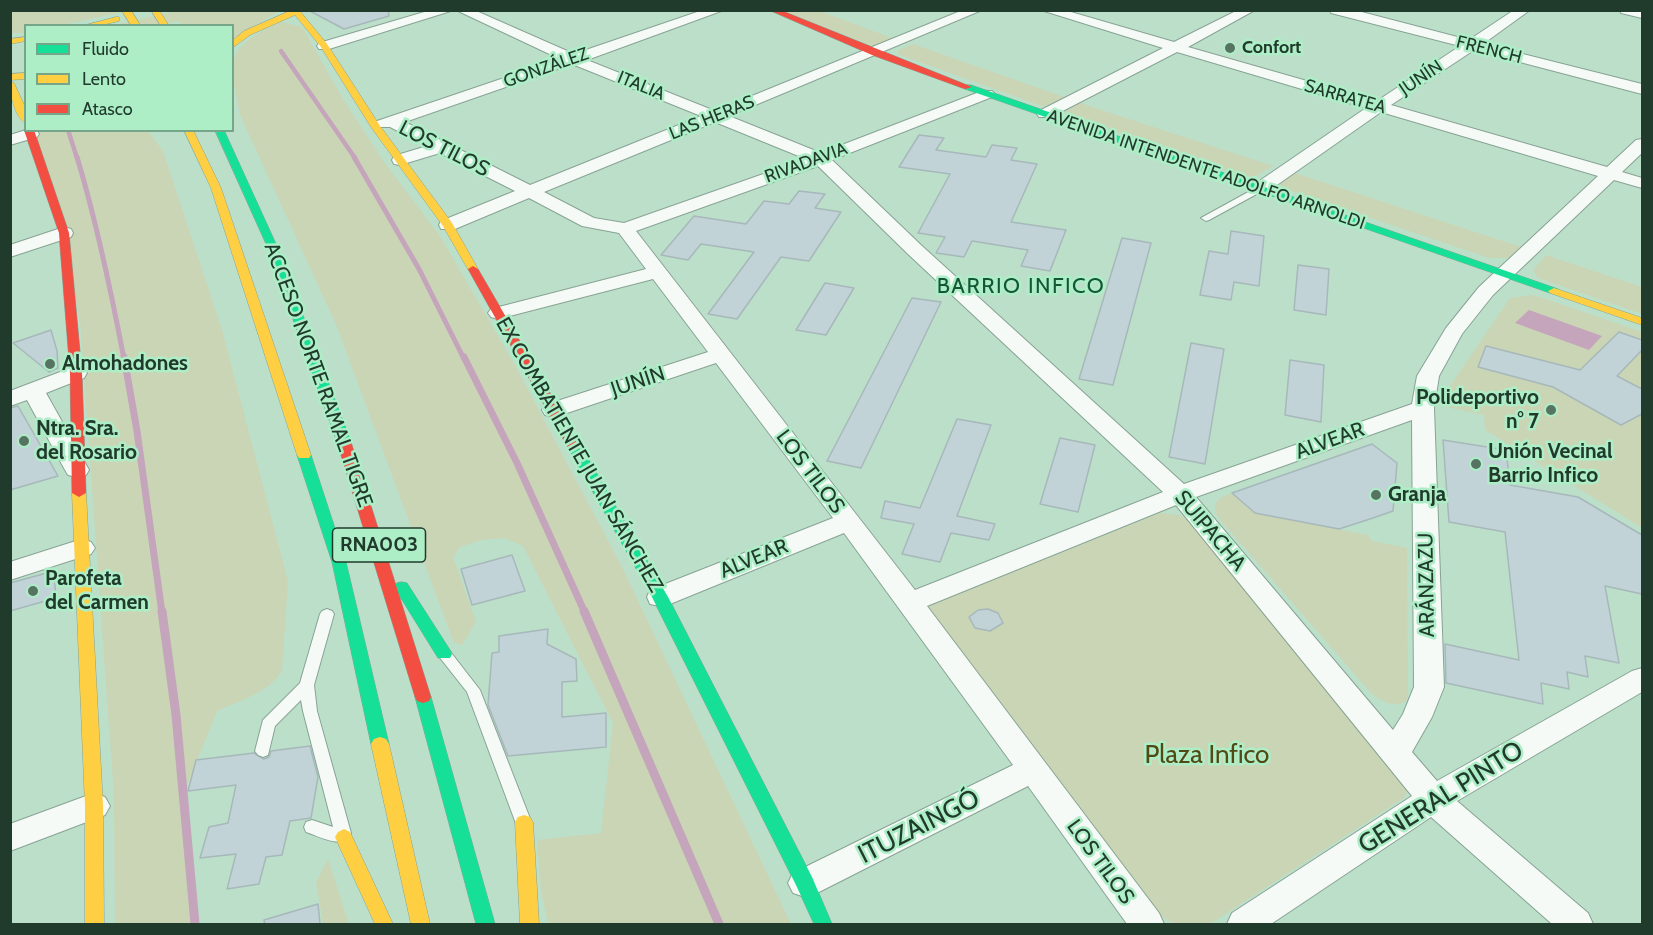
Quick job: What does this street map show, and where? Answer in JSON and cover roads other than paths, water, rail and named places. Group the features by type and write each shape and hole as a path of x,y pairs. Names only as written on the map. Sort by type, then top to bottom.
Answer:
{"main road":[{"path":"155,10 164,24"},
{"name":"AVENIDA INTENDENTE ADOLFO ARNOLDI","path":"772,10 875,53 987,94 1642,322"},
{"path":"234,44 247,33 295,11"},
{"name":"EX COMBATIENTE JUAN SÁNCHEZ","path":"295,11 383,124 400,160 448,225 660,597 805,883 823,924"},
{"path":"92,24 121,15 133,24"},
{"path":"10,83 24,118"},
{"path":"234,129 242,175"},
{"path":"29,132 64,233 76,373 78,472 94,806 95,924"},
{"name":"RNA003","path":"189,132 216,188"},
{"name":"RNA003","path":"220,132 242,175"},
{"path":"181,146 216,188"},
{"name":"ACCESO NORTE RAMAL TIGRE","path":"242,175 321,372 382,556 486,924"},
{"name":"ACCESO NORTE RAMAL TIGRE","path":"216,188 339,562 421,924"},
{"path":"286,400 310,521"},
{"path":"382,556 444,654"},
{"path":"524,822 530,924"},
{"path":"344,837 384,924"}],"street":[{"path":"324,46 448,10"},
{"name":"ITALIA","path":"462,10 572,59 821,159"},
{"name":"GONZÁLEZ","path":"383,124 718,10"},
{"name":"LAS HERAS","path":"448,225 976,10"},
{"name":"SARRATEA","path":"1047,10 1642,183"},
{"path":"1045,114 1249,10"},
{"name":"FRENCH","path":"1336,10 1642,89"},
{"name":"JUNÍN","path":"1261,188 1378,106 1524,10"},
{"path":"1626,10 1642,14"},
{"name":"RIVADAVIA","path":"625,229 821,159 987,94"},
{"name":"LOS TILOS","path":"383,124 441,147 589,222 625,229 723,354 910,602 1147,924"},
{"path":"10,140 24,131"},
{"path":"1423,408 1426,381 1453,332 1486,291 1642,144"},
{"path":"400,160 441,147"},
{"name":"SUIPACHA","path":"821,159 879,217 1180,494 1433,799 1576,924"},
{"path":"10,251 64,233"},
{"path":"498,313 658,272"},
{"name":"JUNÍN","path":"553,410 723,354"},
{"path":"10,399 76,373"},
{"path":"33,390 78,472"},
{"name":"ALVEAR","path":"910,602 1180,494 1423,408"},
{"name":"ARÁNZAZU","path":"1395,753 1417,717 1429,687 1423,408"},
{"name":"ALVEAR","path":"660,597 848,522"},
{"path":"10,571 82,548"},
{"name":"GENERAL PINTO","path":"1244,924 1433,799 1642,679"},
{"name":"ITUZAINGÓ","path":"805,883 1032,770"},
{"path":"10,838 94,806"}],"lane":[{"path":"1206,218 1261,188"},
{"path":"326,608 307,686 310,711 344,837"},
{"path":"444,654 474,690 524,822"},
{"path":"263,751 268,723 307,686"},
{"path":"312,827 344,837"}],"waterway":[{"path":"281,51 355,158"},
{"path":"69,132 77,158"},
{"path":"77,157 103,257 124,359"},
{"path":"354,157 419,269 464,359"},
{"path":"124,357 137,431 162,613"},
{"path":"464,357 517,463 585,613"},
{"path":"162,611 176,715 195,924"},
{"path":"584,611 719,924"}],"place":[{"name":"Confort","path":"1230,48"},
{"name":"Almohadones","path":"50,364"},
{"name":"Polideportivo n° 7","path":"1551,410"},
{"name":"Ntra. Sra. del Rosario","path":"24,441"},
{"name":"Unión Vecinal Barrio Infico","path":"1476,464"},
{"name":"Granja","path":"1376,495"},
{"name":"Parofeta del Carmen","path":"33,591"}],"district":[{"name":"BARRIO INFICO","path":"1021,287"}],"park label":[{"name":"Plaza Infico","path":"1207,755"}]}
